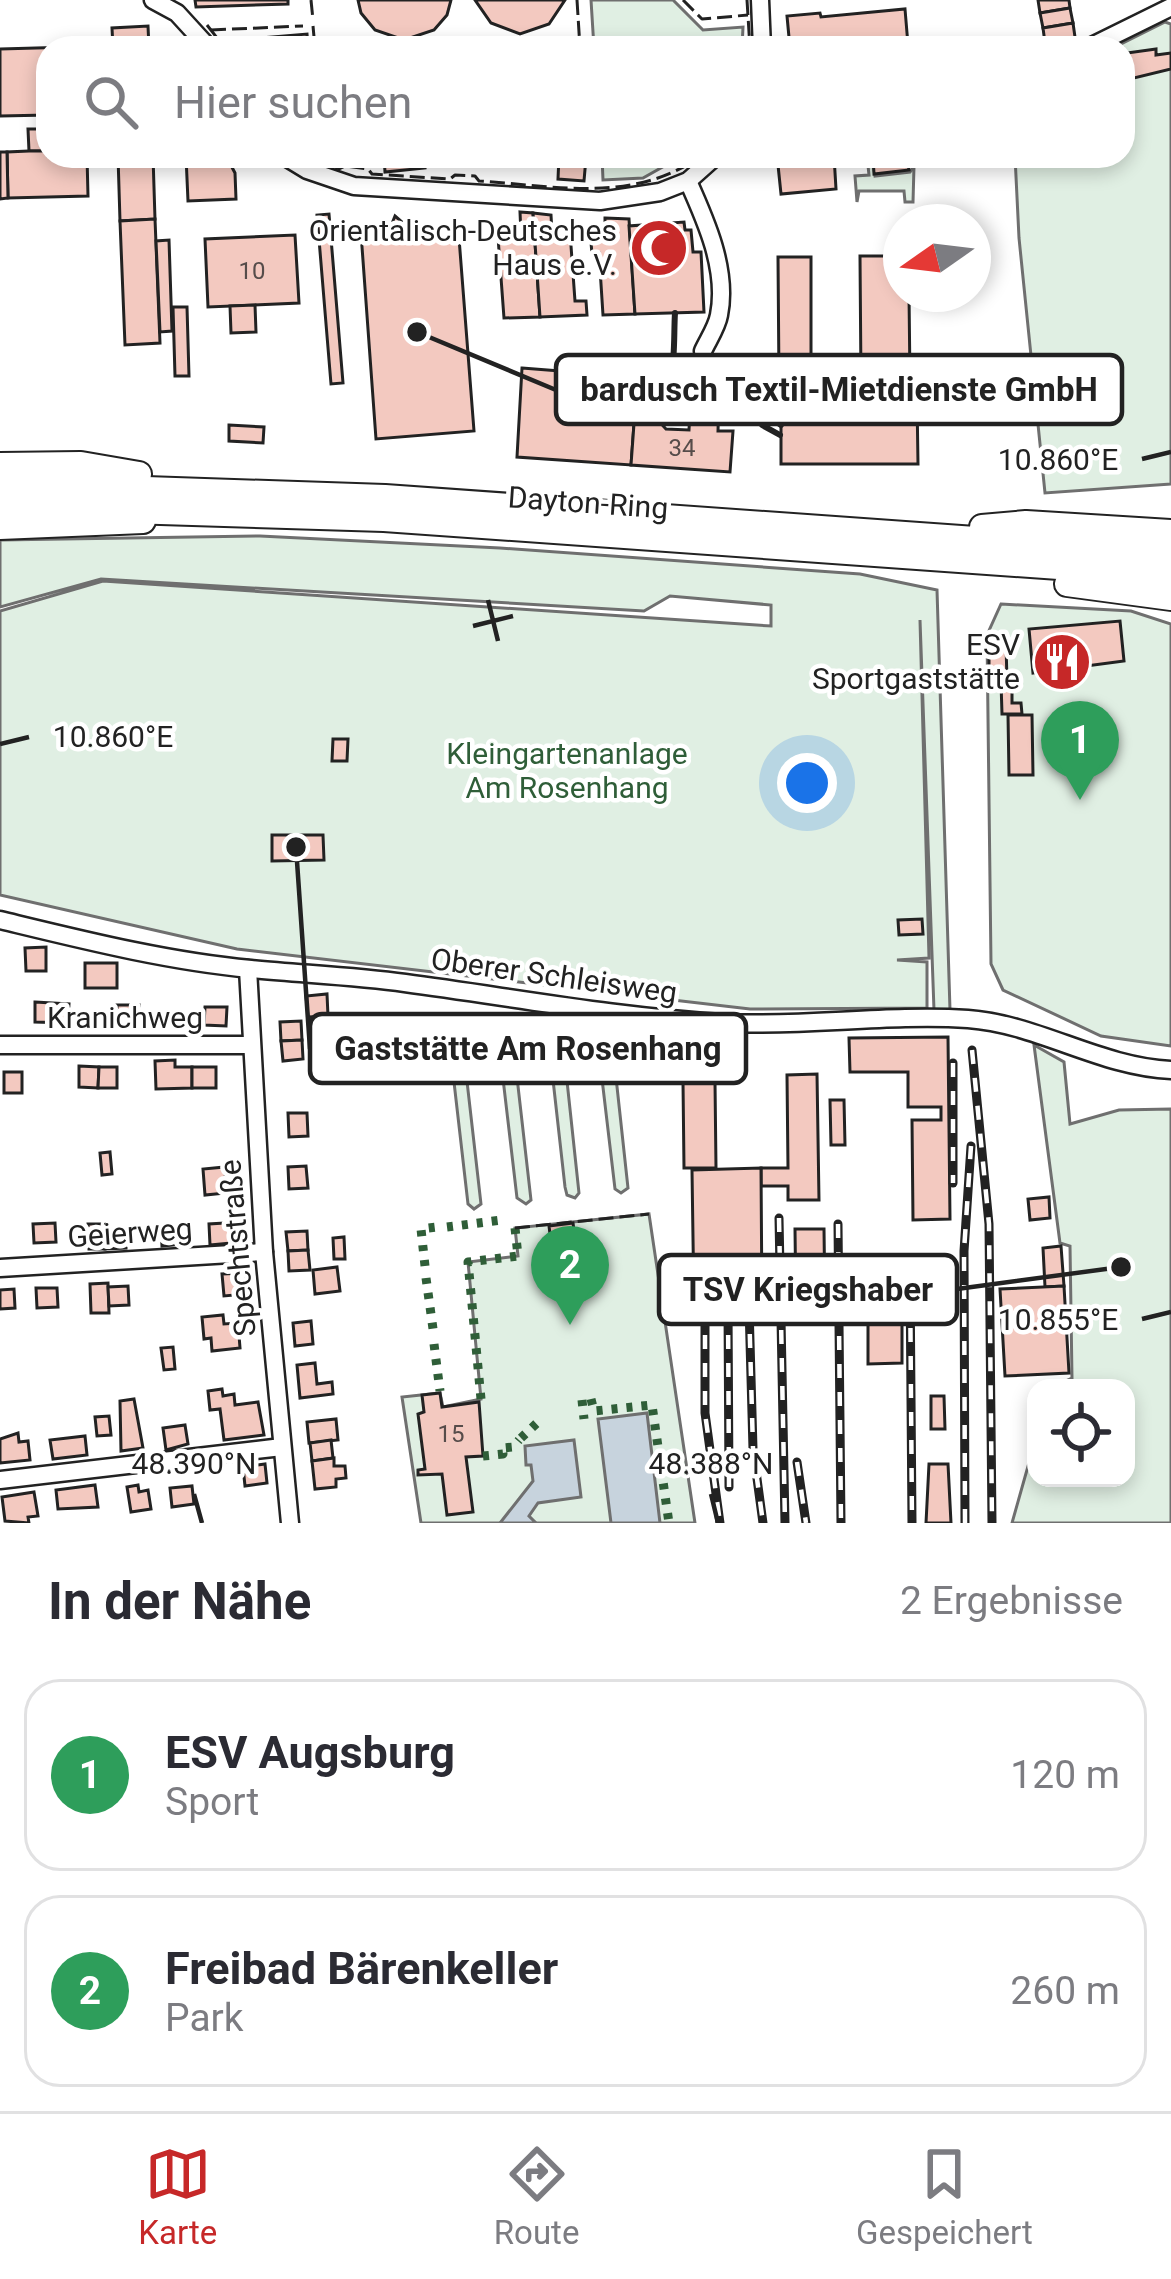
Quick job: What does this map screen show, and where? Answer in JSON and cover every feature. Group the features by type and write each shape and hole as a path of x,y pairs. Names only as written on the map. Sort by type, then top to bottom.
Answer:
{"highway":[{"path":"0,465 81,464 128,471 193,499"},
{"name":"Dayton-Ring","path":"0,484 193,499 528,506 1171,575"},
{"path":"0,527 98,526 193,499"},
{"name":"Dayton-Ring","path":"0,507 193,499"},
{"path":"937,547 1026,523 1171,532"},
{"path":"937,547 1019,579 1171,598"},
{"name":"Dayton-Ring","path":"937,547 1171,553"}],"street":[{"path":"153,0 177,13 197,36"},
{"path":"760,0 762,36"},
{"path":"1112,36 1171,7"},
{"path":"308,168 337,182 371,188 600,201 660,191 688,181 703,168"},
{"path":"688,181 709,230 720,293 719,317 703,351"},
{"name":"Oberer Schleisweg","path":"0,920 120,949 248,969 346,976 685,1021 855,1023 940,1018 991,1022 1082,1053 1145,1069 1171,1070"},
{"name":"Spechtstraße","path":"248,969 264,1252 290,1523"},
{"name":"Kranichweg","path":"0,1045 250,1046"},
{"name":"Geierweg","path":"0,1268 264,1252"},
{"path":"0,1480 282,1448"}],"green space":[{"path":"591,0 673,0 703,30 743,27 743,36 593,36"},
{"path":"1165,22 1171,24 1171,484 1045,493 1016,168 1135,168 1135,37"},
{"path":"602,168 661,168 643,178 603,180"},
{"path":"868,168 874,168 875,176 914,168 913,202 905,202 904,191 859,191 857,202 855,176 869,175"},
{"name":"Kleingartenanlage Am Rosenhang","path":"260,536 860,574 937,590 950,1010 934,1010 920,620 929,958 897,960 927,962 927,1008 750,1009 237,949 0,895 0,611 103,581 771,626 771,605 670,596 644,611 101,579 0,607 0,540"},
{"path":"1001,604 1131,611 1171,624 1171,1046 1101,1036 1003,990 991,964 987,635"},
{"path":"1034,1045 1064,1062 1070,1124 1119,1110 1171,1109 1171,1523 1012,1523 1027,1470 1027,1487 1135,1487 1135,1379 1070,1379 1070,1246 1060,1243"},
{"path":"507,1046 514,1051 531,1200 526,1204 517,1198 500,1053"},
{"path":"554,1049 564,1053 579,1193 575,1198 567,1195 565,1187 550,1053"},
{"path":"458,1051 464,1055 481,1204 474,1209 468,1204 451,1056"},
{"path":"606,1055 614,1059 628,1188 621,1193 615,1189 600,1062"},
{"path":"649,1214 695,1523 421,1523 402,1397 440,1393 443,1407 481,1399 468,1262 518,1256 515,1228"}],"shaded area":[{"path":"647,1413 660,1523 611,1523 598,1419"},
{"path":"574,1440 581,1497 538,1503 529,1516 536,1523 500,1523 533,1481 525,1446"}],"building":[{"path":"195,0 288,0 288,4 196,7"},
{"path":"358,0 451,0 447,15 434,30 416,36 375,30 361,13"},
{"path":"475,0 565,0 549,24 520,34 491,23"},
{"path":"1038,0 1069,0 1070,8 1040,13"},
{"path":"1070,8 1073,23 1043,28 1040,13"},
{"path":"905,9 907,36 789,36 787,16 820,13 821,17"},
{"path":"1073,23 1075,36 1044,36 1043,28"},
{"path":"148,26 148,36 112,36 112,28"},
{"path":"36,48 36,115 0,116 0,49"},
{"path":"1135,52 1171,53 1171,69 1135,78"},
{"path":"28,129 36,129 36,151 29,151"},
{"path":"36,151 36,168 87,168 88,196 8,198 7,152"},
{"path":"0,152 7,152 8,198 0,199"},
{"path":"118,168 153,168 155,219 120,221"},
{"path":"187,168 232,168 236,199 188,201"},
{"path":"558,168 585,168 584,181 558,179"},
{"path":"778,168 835,168 836,189 781,194"},
{"path":"874,168 909,168 909,170 874,174"},
{"path":"520,212 533,213 540,317 504,318 498,237 521,235"},
{"path":"533,213 551,215 552,233 570,232 575,301 586,301 587,315 540,317"},
{"path":"329,214 343,383 331,384 317,215"},
{"path":"395,216 403,229 458,225 474,431 376,439 361,233 389,231"},
{"path":"605,218 629,219 635,314 603,315 599,253 592,254 590,231 605,230"},
{"path":"155,219 160,343 125,345 120,221"},
{"path":"684,222 685,230 691,230 693,252 701,252 704,312 635,314 629,226"},
{"path":"295,235 299,303 208,307 205,239"},
{"path":"169,240 172,331 160,332 156,241"},
{"path":"860,256 883,256 883,312 909,312 910,381 861,381"},
{"path":"778,257 811,257 811,380 800,380 800,398 788,398 788,381 779,381"},
{"path":"255,305 256,332 231,333 230,306"},
{"path":"173,307 187,307 189,376 175,376"},
{"path":"522,368 636,377 644,388 643,404 635,410 631,465 517,457"},
{"path":"691,393 719,395 718,431 733,431 730,472 631,465 635,410 643,404 666,429 689,430"},
{"path":"781,398 917,398 918,464 781,464"},
{"path":"229,425 264,427 263,443 229,441"},
{"path":"1120,621 1124,661 1033,673 1029,629"},
{"path":"989,644 1006,644 1007,681 989,682"},
{"path":"1001,682 1012,682 1012,703 1021,703 1022,714 1002,714"},
{"path":"1008,715 1032,715 1033,775 1009,775"},
{"path":"333,739 348,739 347,761 332,761"},
{"path":"272,835 323,835 324,860 272,861"},
{"path":"922,919 923,934 899,935 898,920"},
{"path":"46,947 46,971 26,971 25,948"},
{"path":"85,963 117,963 117,988 85,988"},
{"path":"327,994 328,1016 308,1017 306,996"},
{"path":"35,1002 69,1004 68,1023 35,1022"},
{"path":"117,1005 139,1005 138,1023 117,1022"},
{"path":"205,1007 227,1007 226,1026 204,1025"},
{"path":"301,1021 302,1040 281,1041 280,1022"},
{"path":"948,1037 950,1219 913,1220 912,1120 941,1120 941,1107 908,1107 908,1072 850,1072 849,1038"},
{"path":"302,1040 303,1059 283,1061 281,1041"},
{"path":"175,1060 175,1067 192,1067 192,1088 156,1089 155,1061"},
{"path":"79,1066 99,1067 98,1088 79,1087"},
{"path":"99,1067 117,1067 117,1088 98,1088"},
{"path":"192,1067 216,1067 216,1088 192,1088"},
{"path":"4,1072 22,1072 22,1093 4,1093"},
{"path":"817,1074 819,1200 788,1200 788,1186 761,1186 761,1168 788,1168 787,1075"},
{"path":"683,1082 715,1082 716,1168 684,1168"},
{"path":"830,1100 844,1100 845,1145 831,1145"},
{"path":"288,1113 307,1113 308,1136 289,1137"},
{"path":"110,1152 112,1174 102,1175 100,1153"},
{"path":"306,1166 308,1188 289,1189 288,1167"},
{"path":"225,1167 226,1193 205,1195 203,1169"},
{"path":"761,1168 762,1305 694,1306 692,1170"},
{"path":"1049,1197 1050,1218 1030,1220 1028,1199"},
{"path":"241,1222 242,1242 210,1245 209,1224"},
{"path":"55,1223 56,1242 34,1243 33,1224"},
{"path":"573,1223 577,1254 553,1257 549,1226"},
{"path":"88,1224 104,1224 105,1249 89,1249"},
{"path":"183,1225 184,1244 162,1246 161,1226"},
{"path":"126,1229 126,1248 105,1249 105,1230"},
{"path":"795,1229 824,1229 825,1308 796,1309"},
{"path":"307,1231 308,1250 288,1251 286,1232"},
{"path":"344,1237 345,1259 334,1259 333,1238"},
{"path":"1061,1246 1064,1286 1045,1287 1043,1248"},
{"path":"308,1250 310,1270 289,1271 288,1251"},
{"path":"337,1267 340,1291 315,1294 313,1270"},
{"path":"245,1273 247,1294 224,1296 222,1274"},
{"path":"108,1283 109,1313 91,1313 90,1284"},
{"path":"128,1286 129,1305 109,1306 108,1287"},
{"path":"1064,1286 1069,1373 1005,1376 1000,1289"},
{"path":"36,1288 57,1288 58,1307 37,1308"},
{"path":"14,1289 15,1308 0,1309 0,1290"},
{"path":"868,1300 902,1300 902,1363 868,1364"},
{"path":"223,1315 224,1324 238,1323 240,1348 212,1351 211,1338 204,1339 202,1317"},
{"path":"311,1321 313,1344 295,1346 293,1323"},
{"path":"173,1347 175,1369 164,1370 161,1348"},
{"path":"315,1363 317,1384 332,1382 333,1394 300,1398 297,1365"},
{"path":"222,1389 223,1396 234,1394 235,1405 258,1402 264,1435 224,1440 220,1409 210,1410 208,1391"},
{"path":"440,1393 442,1407 479,1402 483,1456 466,1457 473,1512 447,1515 442,1474 418,1475 418,1470 425,1469 418,1414 424,1412 422,1395"},
{"path":"931,1396 944,1396 945,1429 931,1429"},
{"path":"134,1399 143,1448 121,1451 120,1401"},
{"path":"109,1416 111,1435 97,1436 95,1417"},
{"path":"336,1419 338,1440 309,1443 307,1422"},
{"path":"185,1425 188,1444 166,1450 163,1428"},
{"path":"18,1433 19,1442 28,1441 30,1460 0,1463 0,1439"},
{"path":"85,1436 87,1455 53,1459 50,1440"},
{"path":"331,1440 333,1458 312,1461 310,1443"},
{"path":"334,1458 334,1466 345,1466 346,1478 336,1479 336,1487 315,1489 312,1461"},
{"path":"265,1464 267,1483 245,1486 243,1467"},
{"path":"929,1464 948,1464 951,1523 926,1523"},
{"path":"95,1485 98,1507 58,1509 56,1490"},
{"path":"138,1485 139,1492 148,1490 151,1509 131,1512 127,1487"},
{"path":"192,1486 194,1504 172,1507 170,1488"},
{"path":"34,1492 38,1516 28,1517 29,1523 5,1521 2,1497"}],"railway":[{"path":"972,1050 989,1224 992,1523"},
{"path":"953,1063 953,1183"},
{"path":"965,1523 964,1251 971,1146"},
{"path":"779,1218 785,1523"},
{"path":"838,1224 841,1523"},
{"path":"910,1272 912,1523"},
{"path":"749,1306 753,1449 763,1523"},
{"path":"705,1307 705,1413 720,1523"},
{"path":"728,1307 729,1487"},
{"path":"797,1462 806,1523"}],"hedge":[{"path":"447,1227 502,1220"},
{"path":"425,1266 421,1229 437,1227"},
{"path":"481,1399 468,1262 518,1256 515,1228"},
{"path":"426,1278 434,1336"},
{"path":"434,1344 440,1391"},
{"path":"591,1399 594,1411 652,1405 669,1523"},
{"path":"582,1400 584,1419"},
{"path":"521,1438 537,1423"},
{"path":"483,1456 503,1454 502,1448 513,1447 519,1440"}],"fence":[{"path":"311,0 313,20"},
{"path":"577,0 579,36"},
{"path":"683,0 702,19 748,15"},
{"path":"747,0 749,36"},
{"path":"207,25 216,36"},
{"path":"211,30 303,26"},
{"path":"313,26 314,36"},
{"path":"337,168 341,168"},
{"path":"360,168 372,174 475,176 479,181 566,188 621,186 680,168"},
{"path":"515,1228 649,1214"}],"wall":[{"path":"654,413 671,380 675,313"},
{"path":"761,392 762,425 780,435"},
{"path":"770,393 771,418 781,425"}],"place":[{"name":"Orientalisch-Deutsches Haus e.V.","path":"659,248"},
{"name":"bardusch Textil-Mietdienste GmbH","path":"417,332"},
{"name":"ESV Sportgaststätte","path":"1062,662"},
{"name":"ESV Augsburg","path":"1080,800"},
{"name":"Gaststätte Am Rosenhang","path":"296,847"},
{"name":"TSV Kriegshaber","path":"1121,1267"},
{"name":"Freibad Bärenkeller","path":"570,1325"}]}
